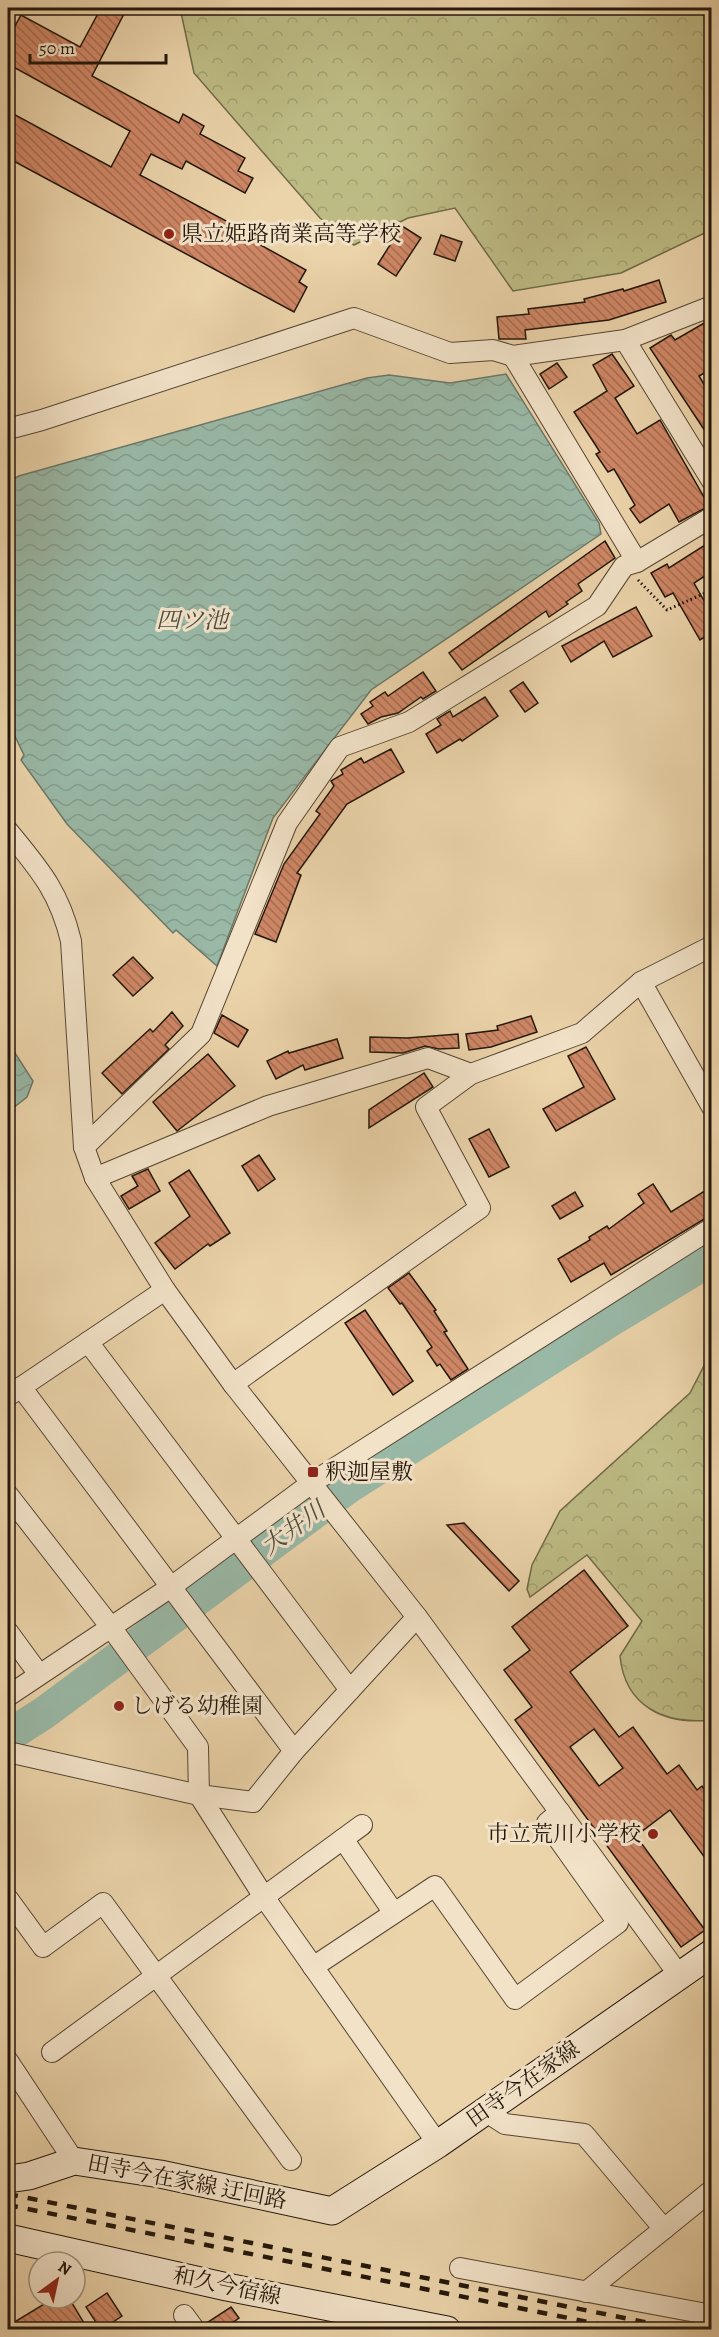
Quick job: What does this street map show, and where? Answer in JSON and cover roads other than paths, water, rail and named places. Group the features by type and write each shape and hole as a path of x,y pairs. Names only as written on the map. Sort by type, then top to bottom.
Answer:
{"main road":[{"name":"田寺今在家線","path":"332,2211 438,2144 711,1953"},
{"name":"田寺今在家線 迂回路","path":"8,2179 29,2176 74,2161 160,2174 332,2211"},
{"name":"和久今宿線","path":"8,2238 227,2287 447,2330"}],"street":[{"path":"8,429 42,420 354,318 450,353 493,350 513,356 625,340 711,306"},
{"path":"625,340 711,481"},
{"path":"513,356 631,564"},
{"path":"84,1147 201,1034 287,823 339,747 409,722 597,606 631,564 711,517"},
{"path":"8,831 48,881 64,911 71,941 84,1147 95,1178 165,1290 233,1384 313,1482 417,1617 679,1975"},
{"path":"233,1384 480,1208 426,1107 471,1074 582,1033 641,982 711,946"},
{"path":"641,982 711,1107"},
{"path":"95,1178 268,1106 428,1058 471,1074"},
{"path":"8,1696 38,1673 171,1587 313,1482 711,1228"},
{"path":"165,1290 14,1392 171,1587 294,1751"},
{"path":"88,1342 350,1690"},
{"path":"8,1495 110,1626 198,1748 199,1795 264,1897 438,2144"},
{"path":"8,1752 199,1795 253,1802 294,1751 417,1617"},
{"path":"8,1632 38,1673"},
{"path":"313,1967 435,1886 515,1998 618,1923 547,1822 560,1812"},
{"path":"52,2052 362,1826"},
{"path":"343,1839 394,1913"},
{"path":"8,1899 43,1947 103,1903 291,2160"},
{"path":"11,2072 74,2161"},
{"path":"485,2111 505,2124 584,2134 664,2229"},
{"path":"586,2292 711,2190"},
{"path":"460,2268 711,2315"}],"water":[{"name":"四ツ池","path":"506,374 599,523 601,534 371,690 273,818 217,966 176,930 173,933 67,824 21,760 24,755 8,722 8,482 19,476 367,378 389,375 450,383"},
{"path":"8,1042 33,1081 27,1097 8,1112"}],"waterway":[{"name":"大井川","path":"8,1736 44,1713 350,1486 603,1325 712,1259"}],"railway":[{"path":"8,2194 684,2330"},
{"path":"8,2205 628,2330"}],"place":[{"name":"県立姫路商業高等学校","path":"169,234"},
{"name":"釈迦屋敷","path":"313,1472"},
{"name":"しげる幼稚園","path":"119,1706"},
{"name":"市立荒川小学校","path":"653,1834"}]}
